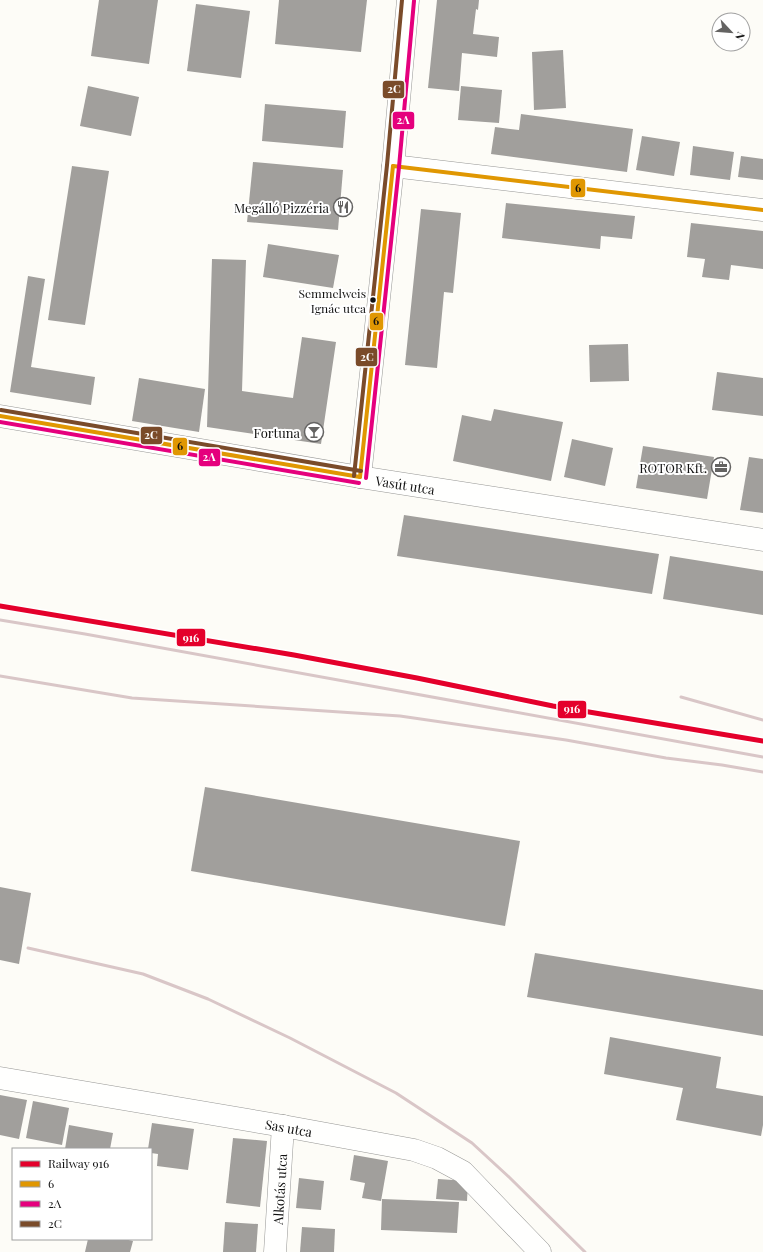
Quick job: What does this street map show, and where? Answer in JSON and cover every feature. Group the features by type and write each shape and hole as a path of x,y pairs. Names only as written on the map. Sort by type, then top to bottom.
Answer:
{"street":[{"path":"360,477 393,166 408,0"},
{"path":"393,166 763,210"},
{"name":"Vasút utca","path":"0,416 360,477 763,540"},
{"name":"Sas utca","path":"0,1078 414,1150 437,1158 463,1172 540,1252"},
{"name":"Alkotás utca","path":"275,1252 283,1126"}],"building":[{"path":"99,0 158,0 149,64 91,56"},
{"path":"279,0 367,0 361,52 275,44"},
{"path":"437,0 479,0 478,10 476,9 473,34 499,37 497,57 462,53 459,91 428,88"},
{"path":"196,4 250,11 241,78 187,71"},
{"path":"563,50 566,108 534,110 532,52"},
{"path":"88,86 139,97 131,136 80,126"},
{"path":"461,86 502,90 499,123 458,120"},
{"path":"265,104 346,111 343,148 262,141"},
{"path":"521,114 633,129 627,172 491,154 495,127 519,130"},
{"path":"642,136 680,142 674,176 636,170"},
{"path":"693,146 734,152 730,180 690,175"},
{"path":"741,156 763,159 763,180 738,177"},
{"path":"253,162 343,170 338,230 247,222"},
{"path":"72,166 109,171 85,325 48,320"},
{"path":"506,203 635,216 632,239 601,236 600,249 502,238"},
{"path":"421,209 461,213 453,293 444,292 437,368 405,365"},
{"path":"691,223 763,231 763,269 731,265 729,280 702,277 705,259 687,257"},
{"path":"268,244 339,255 333,288 263,277"},
{"path":"212,259 246,260 242,391 293,398 302,337 336,342 321,444 207,427"},
{"path":"28,276 45,279 31,367 95,377 91,405 10,392"},
{"path":"628,344 629,381 590,382 589,345"},
{"path":"717,372 763,378 763,416 712,410"},
{"path":"139,378 205,389 199,432 132,421"},
{"path":"494,409 563,422 551,481 453,461 462,415 491,421"},
{"path":"572,439 613,448 605,486 564,477"},
{"path":"643,446 714,457 707,499 636,488"},
{"path":"749,457 763,459 763,513 740,510"},
{"path":"404,515 659,554 652,594 397,556"},
{"path":"670,556 763,571 763,615 663,599"},
{"path":"205,787 520,841 505,926 191,871"},
{"path":"0,887 31,893 19,964 0,960"},
{"path":"535,953 763,990 763,1036 527,997"},
{"path":"610,1037 721,1057 716,1088 763,1096 763,1125 761,1136 676,1120 683,1088 604,1074"},
{"path":"0,1095 27,1100 19,1139 0,1135"},
{"path":"33,1101 69,1108 62,1145 26,1138"},
{"path":"152,1123 194,1129 188,1170 157,1166 158,1154 152,1153 152,1148 148,1148"},
{"path":"69,1125 113,1133 110,1148 65,1148"},
{"path":"233,1138 267,1141 260,1207 226,1203"},
{"path":"354,1155 388,1161 381,1201 362,1198 365,1183 350,1180"},
{"path":"299,1178 324,1181 321,1210 296,1208"},
{"path":"438,1179 468,1181 467,1201 436,1199"},
{"path":"382,1199 459,1202 457,1233 381,1230"},
{"path":"225,1222 258,1224 256,1252 223,1252"},
{"path":"302,1227 335,1229 334,1252 300,1252"},
{"path":"88,1240 133,1241 130,1252 85,1252"}],"railway":[{"path":"0,620 85,634 763,757"},
{"path":"0,676 132,698 400,716 566,740 666,758 763,772"},
{"path":"681,697 763,720"},
{"path":"28,948 143,974 208,999 290,1038 396,1093 472,1143 585,1252"}],"rail line":[{"name":"916","path":"0,606 294,655 553,706 763,741"}],"transit line":[{"name":"2C","path":"354,476 387,165 402,0"},
{"name":"2A","path":"366,478 399,167 414,1"},
{"name":"6","path":"393,166 763,210"},
{"name":"6","path":"360,477 393,166"},
{"name":"2C","path":"1,410 361,471"},
{"name":"6","path":"0,416 360,477"},
{"name":"2A","path":"0,422 359,483"}],"place":[{"name":"Megálló Pizzéria","path":"343,207"},
{"name":"Semmelweis Ignác utca","path":"373,300"},
{"name":"Fortuna","path":"314,432"},
{"name":"ROTOR Kft.","path":"721,467"}]}
